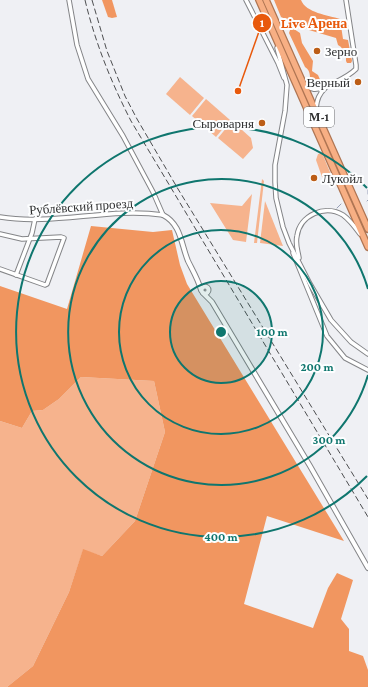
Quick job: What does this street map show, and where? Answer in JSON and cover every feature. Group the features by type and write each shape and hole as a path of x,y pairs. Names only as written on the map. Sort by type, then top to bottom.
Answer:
{"highway":[{"name":"М-1","path":"259,0 273,35 368,247"},
{"name":"М-1","path":"266,0 368,228"}],"street":[{"path":"69,0 77,45 88,79 123,136 163,214 169,218 176,227 188,261 197,278 202,292 212,302 310,466 368,568"},
{"path":"246,0 284,77 286,101"},
{"path":"304,85 312,89 320,89 356,69 346,0"},
{"path":"273,35 286,78 288,92 278,148 275,182 278,208 298,268 327,336 345,358 368,370"},
{"path":"316,111 317,98 327,86"},
{"path":"301,265 296,245 298,231 304,221 314,213 325,211 338,213 344,216 352,223 364,239"},
{"name":"Рублёвский проезд","path":"0,217 18,220 133,212 163,214"},
{"path":"16,275 30,238 35,219"},
{"path":"0,234 22,239 61,236 64,238 47,284 45,285 0,269"},
{"path":"289,243 320,303 331,320 351,342 368,354"},
{"path":"197,278 208,288 212,302"},
{"path":"202,292 207,293 208,288"}],"shaded area":[{"path":"102,0 112,0 117,17 108,17"},
{"path":"274,0 301,0 312,11 340,19 343,39 348,40 352,61 351,63 347,63 346,58 341,54 343,51 338,45 336,38 309,30 281,17"},
{"path":"291,27 300,33 302,43 313,61 312,71 318,75 322,84 320,87 314,88 311,86 309,71 305,67 289,33"},
{"path":"180,77 204,98 190,115 166,94"},
{"path":"206,99 230,120 216,137 192,116"},
{"path":"232,121 251,138 253,148 243,159 218,138"},
{"path":"322,153 332,179 322,177 316,160 318,154"},
{"path":"262,179 264,181 257,243 254,243"},
{"path":"252,194 246,242 233,240 210,203 242,206"},
{"path":"265,201 283,246 260,243"},
{"path":"91,226 153,232 172,230 180,265 187,284 344,541 267,516 244,604 313,628 328,588 337,573 353,580 341,619 349,629 349,651 363,656 368,670 368,687 7,687 33,666 69,592 83,549 102,556 135,521 165,432 154,381 81,377 59,399 43,410 32,411 22,428 0,421 0,286 67,309"},
{"path":"81,377 154,381 165,432 135,521 102,556 83,550 69,592 33,666 7,687 0,687 0,421 22,428 32,411 43,410 59,399"}],"waterway":[{"path":"337,208 341,204"}],"railway":[{"path":"85,0 104,62 131,121 368,517"},
{"path":"92,0 107,51 125,96 137,119 178,189 368,499"}],"place":[{"name":"Зерно","path":"317,51"},
{"name":"Верный","path":"358,82"},
{"name":"Live Арена","path":"238,91"},
{"name":"Сыроварня","path":"262,123"},
{"name":"Лукойл","path":"314,178"}]}
